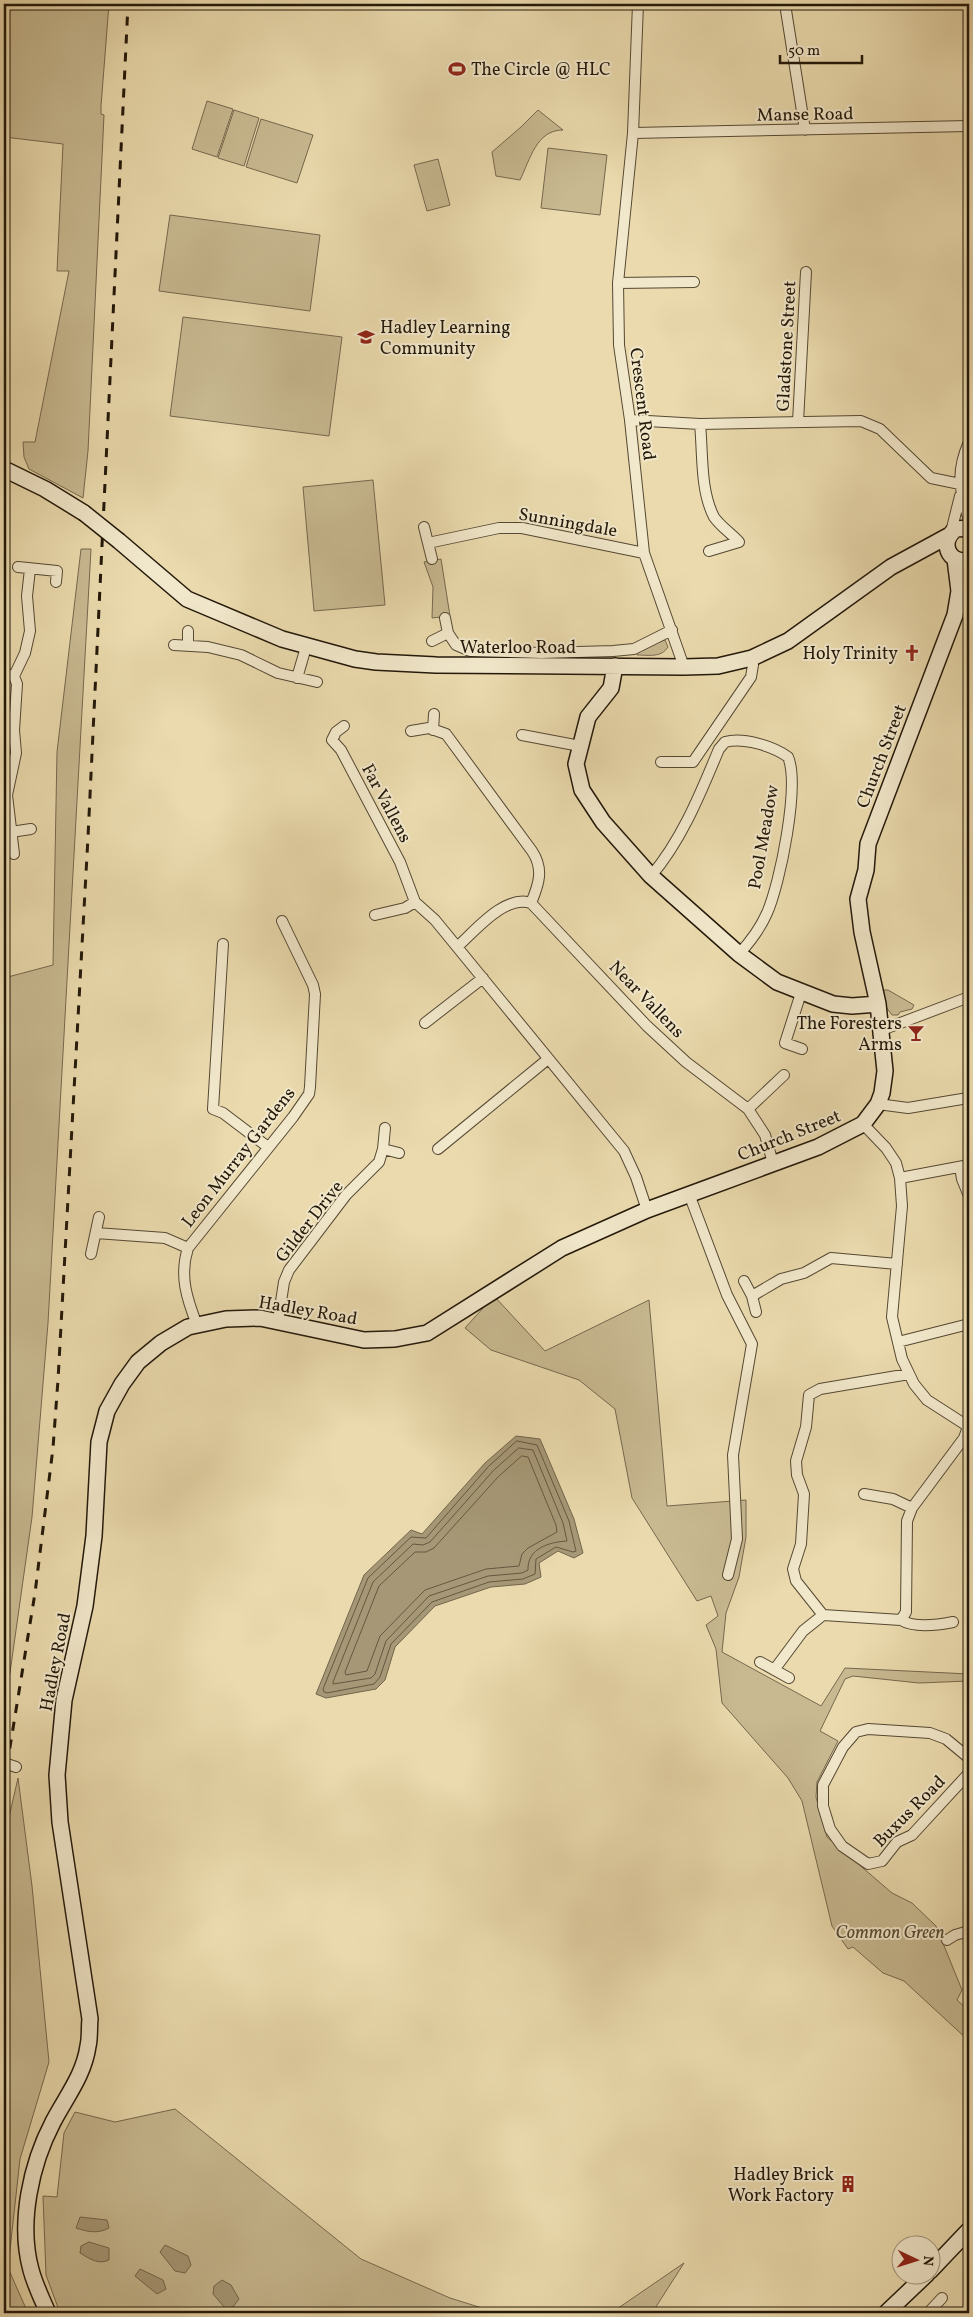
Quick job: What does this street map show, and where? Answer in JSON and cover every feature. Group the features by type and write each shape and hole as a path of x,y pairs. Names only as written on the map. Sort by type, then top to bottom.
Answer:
{"street":[{"name":"Crescent Road","path":"638,4 635,135 618,283 619,345 630,420 644,553 684,667"},
{"path":"785,4 805,130"},
{"name":"Manse Road","path":"635,135 969,126"},
{"name":"Gladstone Street","path":"798,422 806,272"},
{"path":"618,283 694,282"},
{"name":"Gladstone Street","path":"630,420 700,424 861,421 880,429 931,478 960,484"},
{"path":"700,424 704,479 708,501 715,518 739,542 709,551"},
{"path":"950,534 960,495 962,460 969,442"},
{"name":"Waterloo Road","path":"4,469 45,489 84,513 120,540 187,599 257,630 306,647 376,662 436,665 718,666 752,658 788,641 891,567 961,527 969,528"},
{"path":"960,495 969,520"},
{"path":"424,527 432,559"},
{"name":"Sunningdale","path":"428,543 500,528 522,528 644,553"},
{"name":"Church Street","path":"467,1306 562,1248 647,1210 837,1138 863,1124 878,1104 882,1093 885,1071 882,1030 862,932 858,899 866,870 868,844 955,615 959,591 959,559 948,551 946,543 950,534"},
{"path":"918,553 959,559"},
{"path":"18,567 57,571 56,582"},
{"path":"14,854 8,795 16,753 14,730 17,684 9,676 25,653 30,631 27,596 30,568"},
{"path":"446,618 448,633 456,645 470,651 550,652 634,648 672,630"},
{"path":"188,631 188,646"},
{"path":"432,641 448,633"},
{"path":"174,645 208,647 241,656 278,672 317,682"},
{"path":"297,678 306,647"},
{"path":"661,762 694,762 751,677 752,658"},
{"path":"614,666 611,688 588,717 576,764 582,790 603,822 651,876 739,954 777,982 820,1000 843,1006 878,1004"},
{"path":"433,730 434,714"},
{"name":"Far Vallens","path":"344,726 336,732 332,740 341,750 400,862 415,902 435,920 624,1151 647,1210"},
{"path":"410,731 429,728 446,734 538,860 540,871 539,884 531,902 523,900 502,907 457,947"},
{"path":"522,735 580,746"},
{"name":"Pool Meadow","path":"651,876 664,860 680,833 719,749 725,742 741,741 774,749 788,756 792,774 789,813 774,890 762,923 739,954"},
{"path":"11,832 31,829"},
{"path":"375,915 405,908 415,902"},
{"name":"Near Vallens","path":"531,902 647,1026 686,1062 748,1109 765,1135 773,1163"},
{"name":"Leon Murray Gardens","path":"197,1325 183,1280 183,1269 188,1248 293,1117 308,1094 312,1062 314,990 282,921"},
{"path":"223,944 213,1109 223,1113 268,1147"},
{"path":"426,1023 483,978"},
{"path":"801,993 784,1043 802,1049"},
{"path":"882,1030 969,997"},
{"path":"438,1149 548,1059"},
{"path":"748,1109 784,1075"},
{"path":"878,1104 908,1108 968,1098"},
{"path":"863,1124 886,1148 896,1163 900,1178 902,1202 892,1317 902,1358 919,1391 927,1400 969,1427 964,1438 912,1508 907,1521 908,1572 906,1612 901,1620"},
{"name":"Gilder Drive","path":"278,1321 284,1282 289,1270 346,1195 378,1162 383,1149 385,1128"},
{"path":"383,1149 399,1153"},
{"path":"900,1178 965,1166 962,1179 969,1196"},
{"path":"689,1194 727,1295 752,1344 733,1455 736,1539 728,1575"},
{"path":"91,1254 99,1217"},
{"path":"96,1233 165,1238 188,1248"},
{"path":"752,1296 782,1279 804,1273 830,1258 897,1264"},
{"path":"744,1281 752,1296 756,1312"},
{"name":"Hadley Road","path":"48,2313 31,2270 27,2241 27,2214 38,2156 53,2122 76,2083 89,2046 90,2019 60,1822 57,1775 64,1700 85,1606 94,1536 99,1442 107,1411 122,1384 138,1362 161,1343 188,1327 226,1319 260,1318 364,1340 395,1339 427,1333 467,1306"},
{"path":"898,1342 969,1324"},
{"path":"823,1615 796,1582 793,1569 801,1544 804,1494 796,1461 806,1427 809,1395 820,1389 909,1374"},
{"path":"864,1494 893,1499 912,1508"},
{"path":"774,1670 803,1630 823,1615 901,1620 906,1623 940,1625 953,1622"},
{"path":"760,1662 789,1678"},
{"name":"Buxus Road","path":"969,1758 946,1739 930,1733 868,1729 856,1732 843,1747 823,1785 823,1806 830,1829 842,1846 868,1864 882,1861 897,1842 912,1835 969,1773"},
{"path":"4,1763 16,1767"},
{"path":"947,1940 954,1935 969,1931"},
{"path":"940,2260 969,2230"},
{"path":"886,2313 916,2284"},
{"path":"932,2312 942,2298"}],"green space":[{"path":"4,4 109,4 101,106 101,114 104,115 88,451 83,498 29,469 24,457 23,442 35,442 69,271 57,271 63,144 4,137"},
{"path":"207,101 233,109 217,157 192,149"},
{"path":"234,110 259,118 244,166 218,158"},
{"path":"538,110 563,130 554,131 540,141 531,155 520,180 496,176 492,152"},
{"path":"261,119 313,135 297,183 246,167"},
{"path":"548,148 607,155 600,215 541,208"},
{"path":"438,159 450,205 427,211 414,165"},
{"path":"170,215 320,235 310,311 159,291"},
{"path":"183,317 342,337 329,436 170,416"},
{"path":"373,480 385,605 314,611 303,487"},
{"path":"81,549 91,549 48,1323 32,1517 7,1694 4,1693 4,978 53,965 57,752"},
{"path":"441,559 450,616 432,618 433,587 424,562"},
{"path":"658,640 659,642 665,640 668,647 665,651 654,655 637,655 637,652"},
{"path":"883,990 888,990 914,1005 912,1009 900,1012 898,1015 892,1015 886,1007"},
{"name":"Common Green","path":"494,1296 545,1351 649,1300 667,1506 746,1500 746,1537 739,1577 726,1613 722,1652 821,1706 845,1668 969,1674 969,1681 919,1683 853,1676 845,1679 820,1731 838,1741 817,1782 816,1797 827,1837 892,1893 912,1903 936,1926 962,1990 957,2000 969,2011 969,2041 904,1981 883,1973 853,1947 848,1949 832,1926 802,1801 788,1778 722,1703 716,1649 706,1625 718,1616 711,1596 697,1601 632,1498 615,1409 579,1380 491,1350 465,1328"},
{"path":"18,1778 32,1886 49,2062 20,2159 8,2268 28,2313 4,2313 4,1839"},
{"path":"175,2109 361,2259 450,2298 498,2313 60,2313 46,2275 43,2196 57,2197 64,2133 75,2112 115,2122"},
{"path":"684,2263 652,2313 611,2313"}],"water":[{"path":"516,1436 540,1439 574,1519 583,1553 574,1558 558,1551 539,1563 541,1577 525,1584 491,1587 435,1606 395,1647 385,1680 376,1689 326,1698 316,1694 364,1575 411,1530 422,1534 485,1463"},
{"path":"80,2217 107,2220 109,2228 93,2232 76,2228"},
{"path":"89,2242 109,2248 109,2260 98,2262 80,2253 81,2246"},
{"path":"165,2245 188,2256 191,2265 185,2273 175,2271 160,2252"},
{"path":"140,2269 163,2280 166,2289 157,2294 135,2276"},
{"path":"222,2280 231,2285 239,2299 233,2307 225,2308 213,2294 214,2286"}],"railway":[{"path":"4,1784 35,1593 53,1448 58,1380 88,837 128,4"}],"place":[{"name":"The Circle @ HLC","path":"457,69"},
{"name":"Hadley Learning Community","path":"366,337"},
{"name":"Holy Trinity","path":"912,653"},
{"name":"The Foresters Arms","path":"916,1033"},
{"name":"Hadley Brick Work Factory","path":"848,2184"}]}
